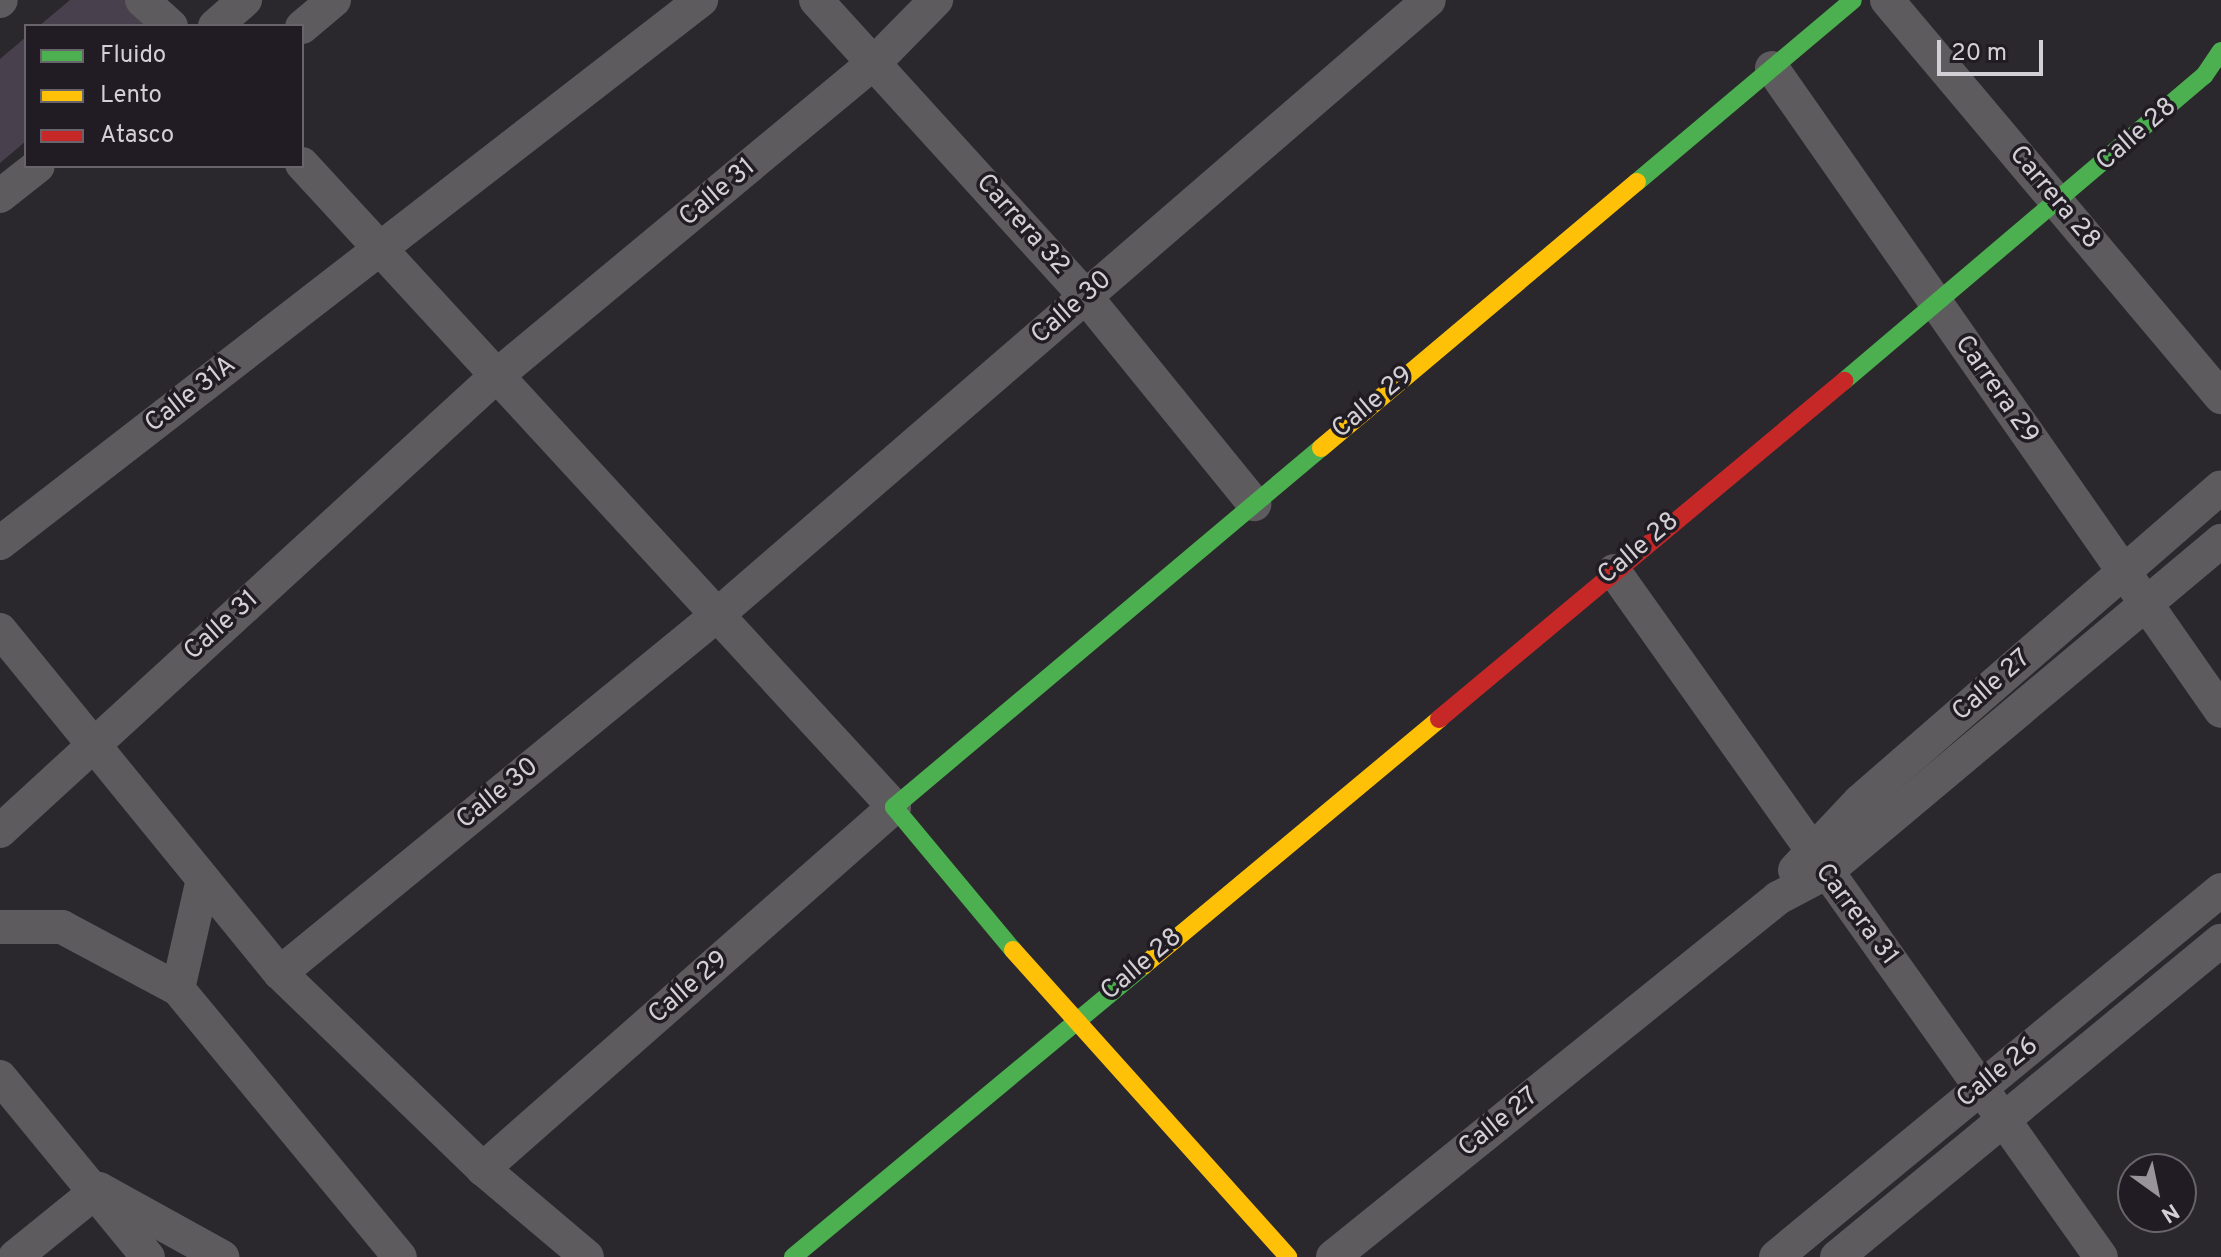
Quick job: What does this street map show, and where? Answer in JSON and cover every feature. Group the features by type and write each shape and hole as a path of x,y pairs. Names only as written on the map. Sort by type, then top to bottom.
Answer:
{"street":[{"path":"142,0 169,24"},
{"path":"217,24 245,0"},
{"path":"304,25 334,0"},
{"name":"Calle 31A","path":"0,543 701,0"},
{"name":"Carrera 32","path":"816,0 876,61 1086,297 1254,504"},
{"name":"Calle 31","path":"0,831 494,378 876,61 936,0"},
{"name":"Calle 30","path":"280,973 716,616 1429,0"},
{"name":"Calle 29","path":"483,1169 894,807 1853,0"},
{"name":"Carrera 28","path":"1887,0 2221,397"},
{"name":"Calle 28","path":"793,1257 2058,203 2215,65"},
{"name":"Carrera 29","path":"1772,68 2221,711"},
{"path":"304,166 382,248 494,378 894,807 1074,1023 1288,1257"},
{"path":"0,196 35,168"},
{"name":"Calle 27","path":"1333,1257 1778,898 2123,572 2221,487"},
{"name":"Calle 27","path":"1816,862 2146,604 2221,541"},
{"name":"Carrera 31","path":"1614,571 1816,862 2008,1117 2101,1257"},
{"path":"0,630 280,973 483,1169 587,1257"},
{"path":"178,989 203,879"},
{"name":"Calle 26","path":"1776,1257 2221,890"},
{"path":"0,927 62,927 178,989 400,1257"},
{"name":"Calle 26","path":"1837,1257 2221,941"},
{"path":"0,1077 99,1189 148,1257"},
{"path":"15,1257 99,1189"},
{"path":"99,1189 222,1257"}],"building":[{"path":"70,0 125,0 144,24 41,24"},
{"path":"24,39 24,143 0,163 0,59"}],"traffic: fast":[{"path":"1637,182 1853,0"},
{"path":"1844,381 2204,76 2221,51"},
{"path":"1013,950 894,807 1321,448"},
{"path":"793,1257 1143,966"}],"traffic: slow":[{"path":"1321,448 1637,182"},
{"path":"1143,966 1439,719"},
{"path":"1013,950 1288,1257"}],"traffic: jam":[{"path":"1439,719 1844,381"}]}
